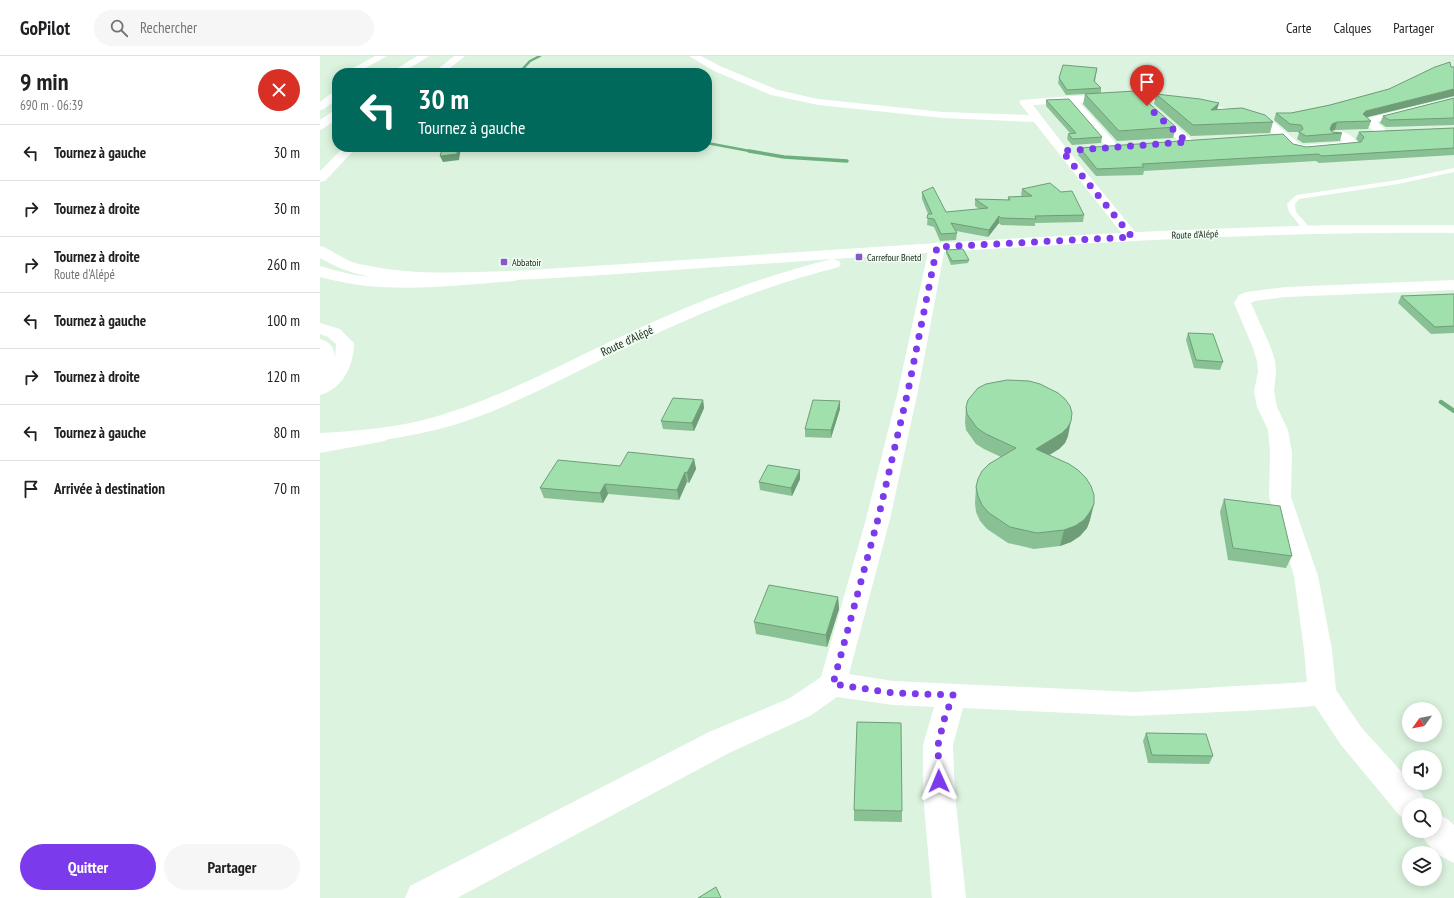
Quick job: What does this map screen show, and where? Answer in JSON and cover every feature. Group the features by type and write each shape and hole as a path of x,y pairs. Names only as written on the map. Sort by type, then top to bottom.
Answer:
{"main road":[{"path":"404,68 424,56"},
{"path":"444,68 460,56"},
{"path":"694,56 718,69 775,93 818,102 943,115 1037,119"},
{"path":"362,68 387,58"},
{"path":"374,68 387,58"},
{"path":"1137,97 1187,142"},
{"path":"1132,237 1062,151 1025,102 1072,99 1137,97 1154,98 1246,115 1268,122 1284,137 1299,148 1354,145 1342,134"},
{"path":"320,107 332,98"},
{"path":"1072,99 1113,147"},
{"path":"1327,135 1387,133 1368,121 1454,100"},
{"path":"1433,106 1454,112"},
{"path":"320,126 332,117"},
{"path":"1270,138 1299,136"},
{"path":"1172,143 1202,141"},
{"path":"1098,148 1127,146"},
{"path":"1062,151 1076,150"},
{"path":"320,178 346,152"},
{"name":"Route d'Alépé","path":"320,251 344,265 374,272 436,276 514,276 937,247 1132,237 1376,228 1454,229"},
{"path":"422,898 720,742 800,707 833,684 878,519 908,391 937,247"},
{"name":"Route d'Alépé","path":"320,440 378,436 448,420 494,402 726,296 830,265 879,255 937,247"},
{"path":"320,271 354,280 389,282 428,282 514,276"},
{"path":"1405,798 1351,736 1322,693 1318,650 1306,576 1293,531 1280,497 1281,453 1278,430 1267,407 1264,391 1267,372 1266,361 1262,348 1242,303 1245,299 1252,296 1286,292 1454,285"},
{"path":"320,328 334,333 345,343 346,355 337,376 320,389"},
{"path":"320,344 323,346 327,360 320,375"},
{"path":"320,446 378,436"},
{"path":"833,684 893,693 1135,704 1322,693"},
{"path":"949,898 940,794 938,745 944,720 953,695"},
{"path":"1442,836 1454,847"}],"lane":[{"path":"1308,230 1293,212 1291,204 1298,197 1398,182 1454,170"}],"building":[{"path":"1450,62 1451,67 1454,67 1454,89 1366,111 1363,114 1371,121 1337,122 1332,124 1330,129 1332,132 1342,133 1306,136 1299,132 1303,129 1301,125 1290,124 1276,113 1291,113 1330,105 1389,89 1435,67"},
{"path":"1063,65 1097,68 1094,81 1101,88 1067,90 1059,78"},
{"path":"1135,91 1176,127 1119,131 1085,94"},
{"path":"1156,94 1200,99 1219,103 1211,110 1242,108 1265,115 1273,122 1193,125"},
{"path":"1454,98 1454,118 1389,120 1383,116"},
{"path":"1069,99 1102,137 1073,139 1068,134 1076,133 1046,100"},
{"path":"1454,128 1454,148 1142,164 1144,167 1097,169 1080,148 1283,134 1293,144 1306,147 1361,142 1364,137 1359,132"},
{"path":"441,152 457,152 457,154 440,156"},
{"path":"1050,183 1061,192 1072,191 1084,215 1035,216 1036,219 1001,218 999,216 989,230 951,223 957,233 941,234 934,219 927,218 928,214 932,214 922,192 933,187 946,212 988,208 975,199 1010,200 1008,197 1032,196 1022,189"},
{"path":"963,249 969,260 952,261 946,250"},
{"path":"1454,294 1454,326 1435,327 1401,296"},
{"path":"1188,333 1213,334 1223,362 1196,360"},
{"path":"1007,380 1029,381 1040,384 1058,393 1070,406 1072,413 1071,421 1068,427 1062,433 1036,449 1069,464 1078,470 1091,486 1094,495 1094,504 1084,520 1075,526 1064,530 1037,533 1010,527 989,513 982,505 976,487 982,471 989,464 1016,448 986,434 977,428 967,414 966,407 968,400 978,388 986,384"},
{"path":"673,398 703,400 692,423 661,421"},
{"path":"813,400 840,401 831,430 805,429"},
{"path":"628,452 694,459 687,473 685,472 677,490 605,484 600,493 540,488 558,460 620,466"},
{"path":"768,465 800,470 791,488 759,482"},
{"path":"1224,499 1280,506 1292,556 1233,548"},
{"path":"769,585 838,597 826,635 754,622"},
{"path":"857,722 901,723 902,811 854,810"},
{"path":"1146,733 1206,734 1213,756 1152,755"},
{"path":"716,887 721,898 698,898"}],"waterway":[{"path":"524,68 530,61 540,56"},
{"path":"712,144 755,152"},
{"path":"749,151 784,157 847,161"},
{"path":"1441,402 1454,411"}],"place":[{"name":"Carrefour Bnetd","path":"859,257"},
{"name":"Abbatoir","path":"504,262"}],"route":[{"path":"939,781 938,745 944,720 953,695 893,693 833,684 878,519 908,391 937,247 1132,237 1062,151 1187,142 1147,106"}]}
